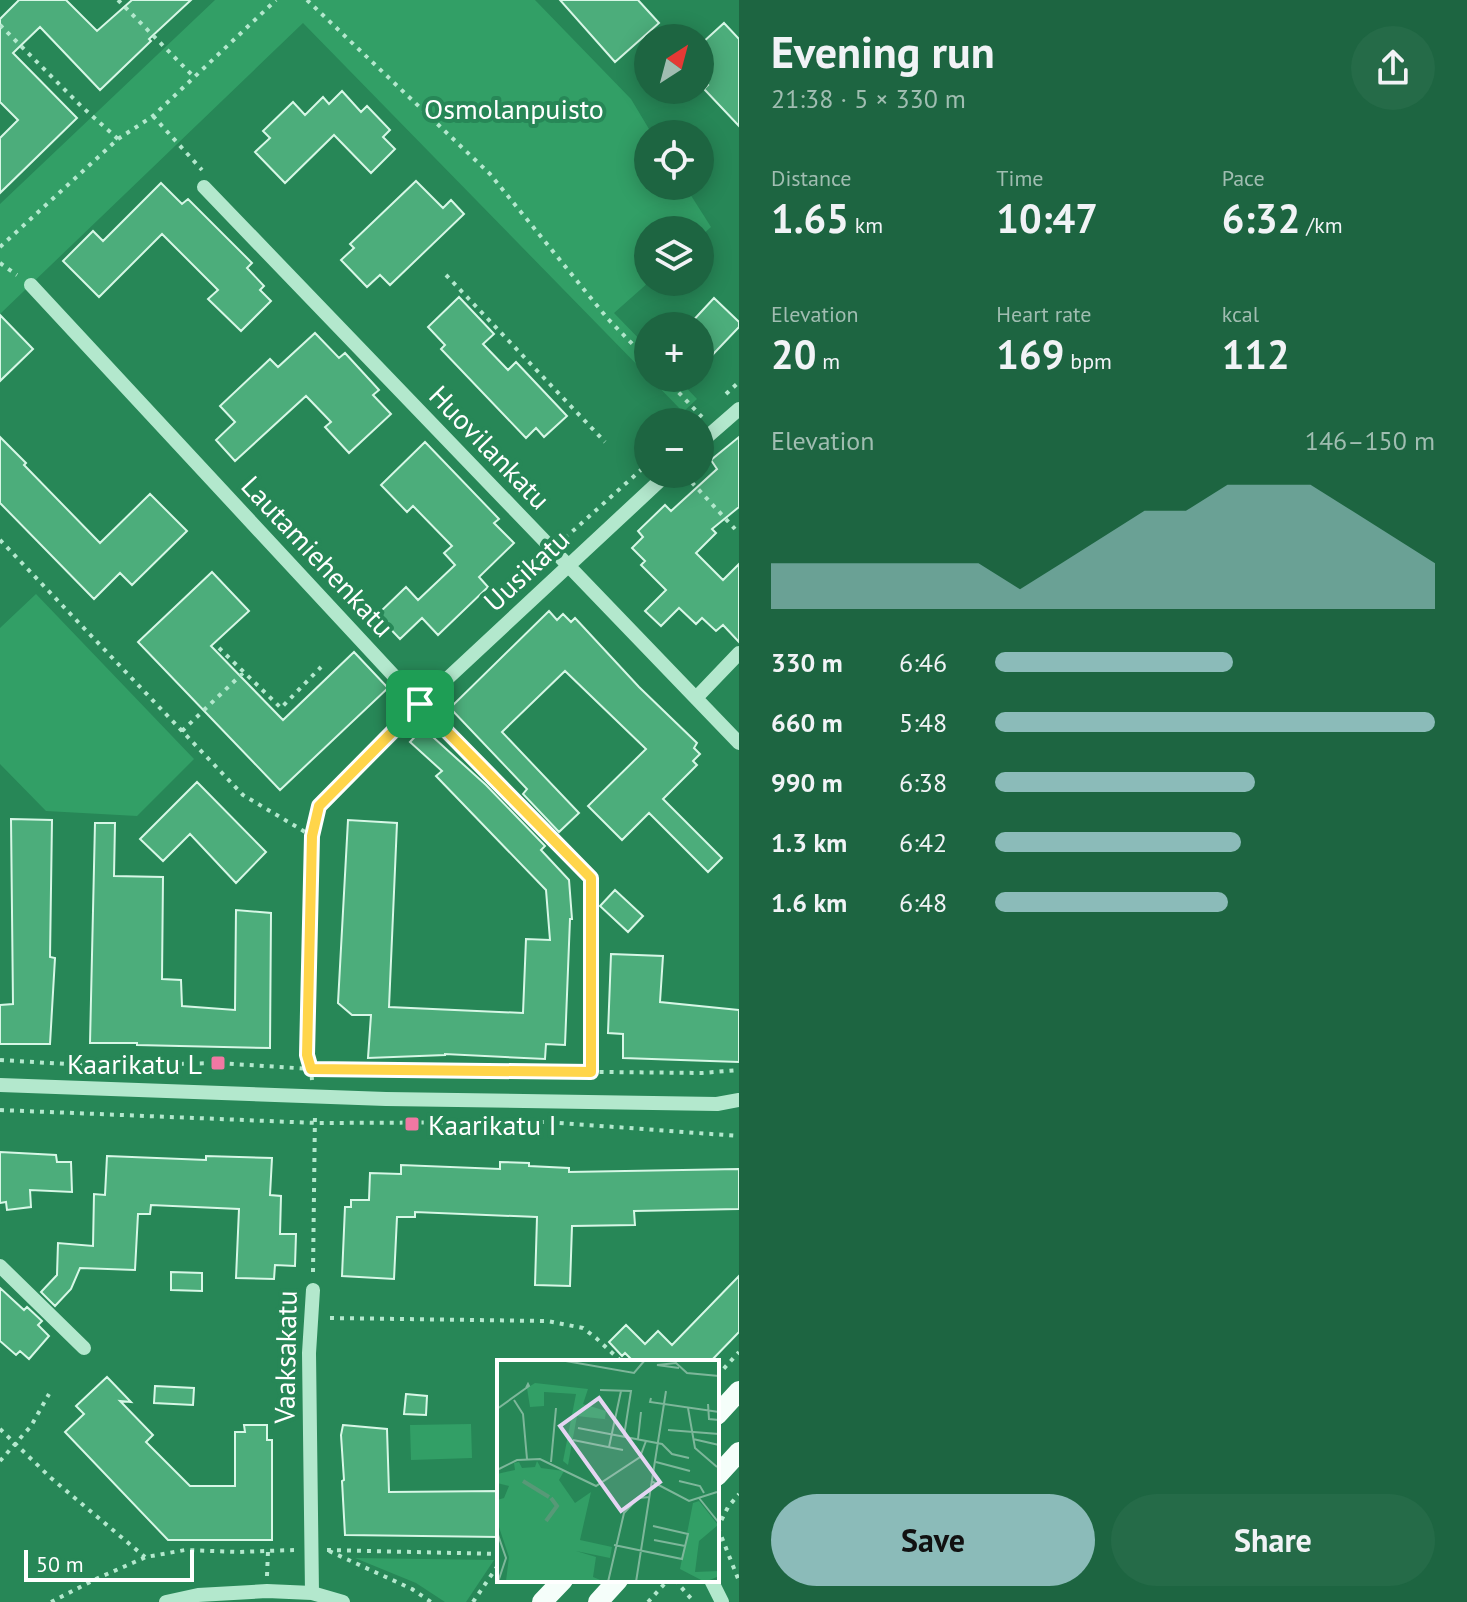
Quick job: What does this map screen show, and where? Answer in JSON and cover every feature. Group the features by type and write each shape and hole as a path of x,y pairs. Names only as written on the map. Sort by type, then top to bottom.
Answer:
{"main road":[{"path":"719,1413 739,1391"},
{"path":"719,1474 739,1452"},
{"path":"542,1602 561,1582"},
{"path":"598,1602 616,1582"}],"street":[{"name":"Huovilankatu","path":"206,182 739,743"},
{"name":"Lautamiehenkatu","path":"31,285 420,704 571,858"},
{"path":"714,430 739,409"},
{"name":"Uusikatu","path":"420,704 652,488"},
{"path":"696,698 739,653"},
{"path":"0,1085 386,1099 717,1104 739,1100"},
{"path":"0,1266 84,1348"},
{"name":"Vaaksakatu","path":"312,1593 319,1550 309,1353 313,1290"},
{"path":"712,1582 722,1602"},
{"path":"166,1602 198,1595 267,1591 312,1593 343,1602"}],"path":[{"path":"118,0 194,77"},
{"path":"0,247 118,139 153,116 276,0"},
{"path":"307,0 490,174 608,319 634,346"},
{"path":"0,25 118,139"},
{"path":"153,116 206,182"},
{"path":"446,275 605,442"},
{"path":"678,392 693,408"},
{"path":"563,540 634,477"},
{"path":"697,488 735,529"},
{"path":"0,540 243,795 312,836"},
{"path":"219,648 281,708 321,667"},
{"path":"182,731 244,672"},
{"path":"311,1069 307,1055 312,836 319,806 420,704"},
{"path":"571,858 591,878 591,1072"},
{"path":"0,1060 100,1066 218,1063 311,1069 702,1073 739,1070"},
{"path":"0,1110 317,1123 546,1122 739,1136"},
{"name":"Vaaksakatu","path":"313,1290 317,1123"},
{"path":"311,1317 547,1321 583,1328 620,1360"},
{"path":"719,1374 739,1352"},
{"path":"0,1461 31,1426 49,1394"},
{"path":"0,1429 51,1478 146,1557"},
{"path":"719,1524 739,1494"},
{"path":"719,1533 739,1581"},
{"path":"51,1602 146,1557 185,1550 497,1554"},
{"path":"319,1550 412,1589 431,1602"},
{"path":"473,1602 497,1567"},
{"path":"648,1602 666,1582"},
{"path":"677,1582 694,1602"}],"green space":[{"name":"Osmolanpuisto","path":"215,0 535,0 631,99 644,120 634,120 634,200 694,200 704,216 634,216 634,295 614,313 634,334 634,362 303,23 0,314 0,204"},
{"path":"664,392 690,392 697,399 687,408 679,408"},
{"path":"36,594 194,759 137,816 46,811 0,764 0,628"},
{"path":"471,1424 472,1458 411,1460 410,1425"},
{"path":"355,1558 494,1560 466,1602 445,1602 416,1583"}],"building":[{"path":"19,0 66,0 97,31 132,0 191,0 100,90 40,27 13,53 77,118 0,193 0,138 18,120 0,102 0,19"},
{"path":"560,0 638,0 659,23 634,24 634,45 615,62"},
{"path":"724,23 739,39 739,126 714,100 714,32"},
{"path":"342,91 361,112 367,106 390,130 383,137 395,149 371,173 334,135 285,183 255,152 270,138 263,131 293,102 305,115 323,97 329,104"},
{"path":"416,181 443,208 451,200 464,214 390,285 380,275 367,287 341,260 354,248 350,244"},
{"path":"161,183 182,204 188,199 252,263 247,268 264,286 260,290 271,301 241,331 208,299 218,290 162,234 99,297 63,261 93,231 103,241"},
{"path":"459,297 494,334 483,344 508,370 516,362 567,416 544,437 536,428 526,438 441,349 445,345 428,327"},
{"path":"714,298 739,322 739,327 714,353 714,312 701,312"},
{"path":"0,315 33,349 0,381"},
{"path":"315,333 339,358 345,353 379,390 373,395 391,414 349,453 325,427 331,422 306,396 235,461 216,440 235,422 220,406 270,359 278,367"},
{"path":"0,437 100,543 150,494 187,531 132,585 120,573 94,599 0,503"},
{"path":"739,437 739,507 712,529 716,533 696,553 723,580 739,564 739,642 723,625 716,631 702,618 696,624 679,608 661,626 645,611 666,590 641,565 645,561 632,548 643,537 638,531 665,505 671,511 696,488 714,488 714,472 717,469 714,458"},
{"path":"425,442 499,519 494,523 514,543 479,577 488,587 438,635 422,618 400,639 377,615 406,587 418,600 455,565 444,553 452,546 413,506 407,512 381,485"},
{"path":"212,572 249,611 211,646 283,720 354,652 388,688 280,790 138,642"},
{"path":"549,611 557,620 563,614 571,622 575,618 697,743 694,748 700,754 693,761 697,765 663,799 722,858 708,872 649,813 622,840 588,806 646,749 565,671 502,732 579,813 559,832 523,794 527,789 450,708"},
{"path":"423,728 486,785 545,846 541,850 569,880 572,919 565,1045 546,1044 545,1059 445,1054 368,1058 371,1015 352,1015 338,1003 348,820 397,823 389,1007 523,1013 526,939 550,940 546,890 436,776 442,771 410,742"},
{"path":"197,782 266,852 236,883 190,834 163,861 140,839"},
{"path":"11,819 52,820 50,957 55,958 50,1044 0,1044 0,1005 13,1004"},
{"path":"95,823 115,823 114,876 163,877 162,979 181,980 182,1006 235,1010 236,910 271,913 270,1048 90,1043"},
{"path":"615,890 643,916 628,932 600,906"},
{"path":"611,954 663,956 660,1002 739,1010 739,1062 623,1058 623,1034 608,1033"},
{"path":"0,1152 56,1155 57,1162 71,1162 72,1192 30,1190 31,1207 7,1210 6,1202 0,1203"},
{"path":"107,1156 206,1160 206,1156 272,1158 270,1195 281,1196 280,1234 296,1234 295,1266 275,1265 274,1279 236,1278 239,1209 151,1205 150,1214 138,1214 135,1270 80,1268 71,1289 55,1306 41,1292 57,1275 58,1243 93,1246 94,1194 105,1195"},
{"path":"500,1162 569,1168 569,1172 739,1169 739,1209 634,1211 635,1225 572,1226 570,1286 535,1285 537,1217 415,1212 415,1217 397,1217 394,1279 342,1276 345,1207 351,1207 351,1200 369,1200 370,1173 401,1174 401,1165 500,1169"},
{"path":"171,1272 202,1273 202,1291 171,1290"},
{"path":"739,1276 739,1332 712,1360 630,1360 609,1342 626,1325 645,1344 658,1331 672,1345"},
{"path":"0,1288 24,1310 27,1307 42,1321 38,1325 49,1336 29,1359 20,1351 16,1355 0,1341"},
{"path":"107,1377 131,1402 120,1401 153,1435 146,1442 190,1486 235,1486 235,1432 245,1432 244,1425 267,1425 267,1440 272,1440 272,1540 168,1540 65,1432 84,1414 76,1406"},
{"path":"155,1386 194,1388 193,1405 154,1403"},
{"path":"406,1394 427,1396 426,1415 404,1414"},
{"path":"343,1425 387,1429 389,1492 497,1491 497,1537 345,1535"}],"place":[{"name":"Kaarikatu L","path":"218,1063"},
{"name":"Kaarikatu I","path":"412,1124"}],"route":[{"path":"420,704 591,878 591,1072 311,1069 307,1055 312,836 319,806 420,704"}]}
